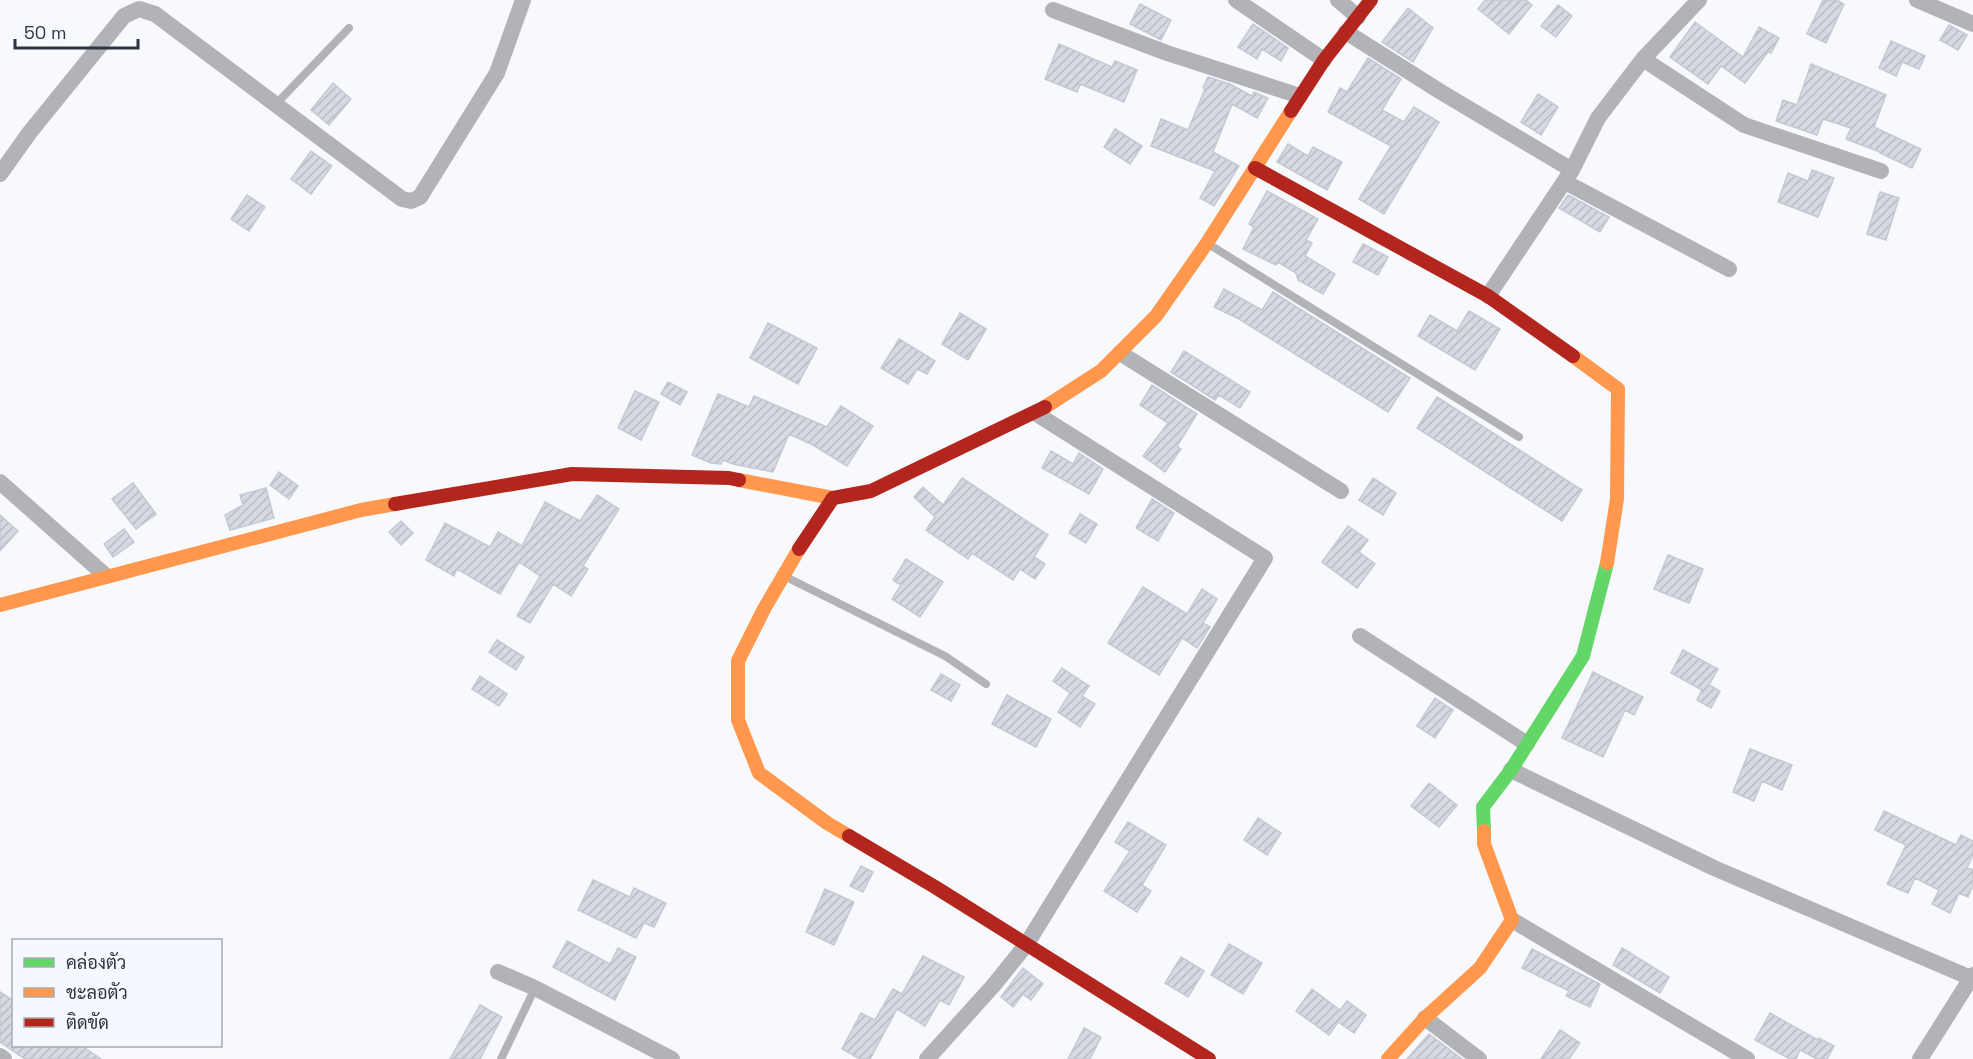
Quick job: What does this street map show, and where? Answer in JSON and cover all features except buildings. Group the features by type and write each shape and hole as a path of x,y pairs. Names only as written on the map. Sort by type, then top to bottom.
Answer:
{"street":[{"path":"0,174 30,132 124,16 139,9 155,14 402,199 411,201 420,197 497,74 523,0"},
{"path":"1236,0 1324,60"},
{"path":"1338,0 1358,17"},
{"path":"0,605 361,510 572,474 729,478 833,498 871,491 1035,413 1101,371 1120,353 1156,316 1207,243 1324,60 1371,0"},
{"path":"1488,296 1569,176 1598,118 1643,59 1699,0"},
{"path":"1917,0 1973,24"},
{"path":"1053,10 1167,53 1300,96"},
{"path":"1346,32 1569,176 1730,269"},
{"path":"1643,59 1744,125 1881,171"},
{"path":"1255,168 1488,296 1618,388 1617,499 1606,570 1583,656 1511,770 1483,807 1484,844 1512,920 1748,1059"},
{"path":"1120,353 1341,491"},
{"path":"927,1059 993,986 1026,945 1265,558 1035,413"},
{"path":"0,482 106,576"},
{"path":"833,498 783,576 738,661 738,720 759,773 827,823 935,887 1209,1059"},
{"path":"1360,636 1527,744"},
{"path":"1511,770 1714,868 1972,977 1920,1059"},
{"path":"1388,1059 1425,1018 1480,968 1512,920"},
{"path":"498,972 535,988 650,1054 672,1059"},
{"path":"1425,1018 1479,1059"}],"lane":[{"path":"277,104 349,28"},
{"path":"1207,243 1519,437"},
{"path":"783,576 945,656 986,684"},
{"path":"501,1059 535,988"}],"traffic: fast":[{"path":"1484,831 1483,807 1511,770 1583,656 1607,563"}],"traffic: slow":[{"path":"1045,407 1101,371 1156,316 1207,243 1291,111"},
{"path":"1573,356 1618,389 1617,499 1607,563"},
{"path":"739,480 833,498"},
{"path":"0,605 361,510 395,504"},
{"path":"799,549 764,609 738,661 738,720 759,773 827,823 849,836"},
{"path":"1388,1059 1425,1018 1480,968 1512,920 1484,844 1484,831"}],"traffic: jam":[{"path":"1291,111 1324,60 1371,0"},
{"path":"1255,168 1488,296 1573,356"},
{"path":"799,549 833,498 871,491 1045,407"},
{"path":"395,504 572,474 739,480"},
{"path":"849,836 935,887 1209,1059"}]}
